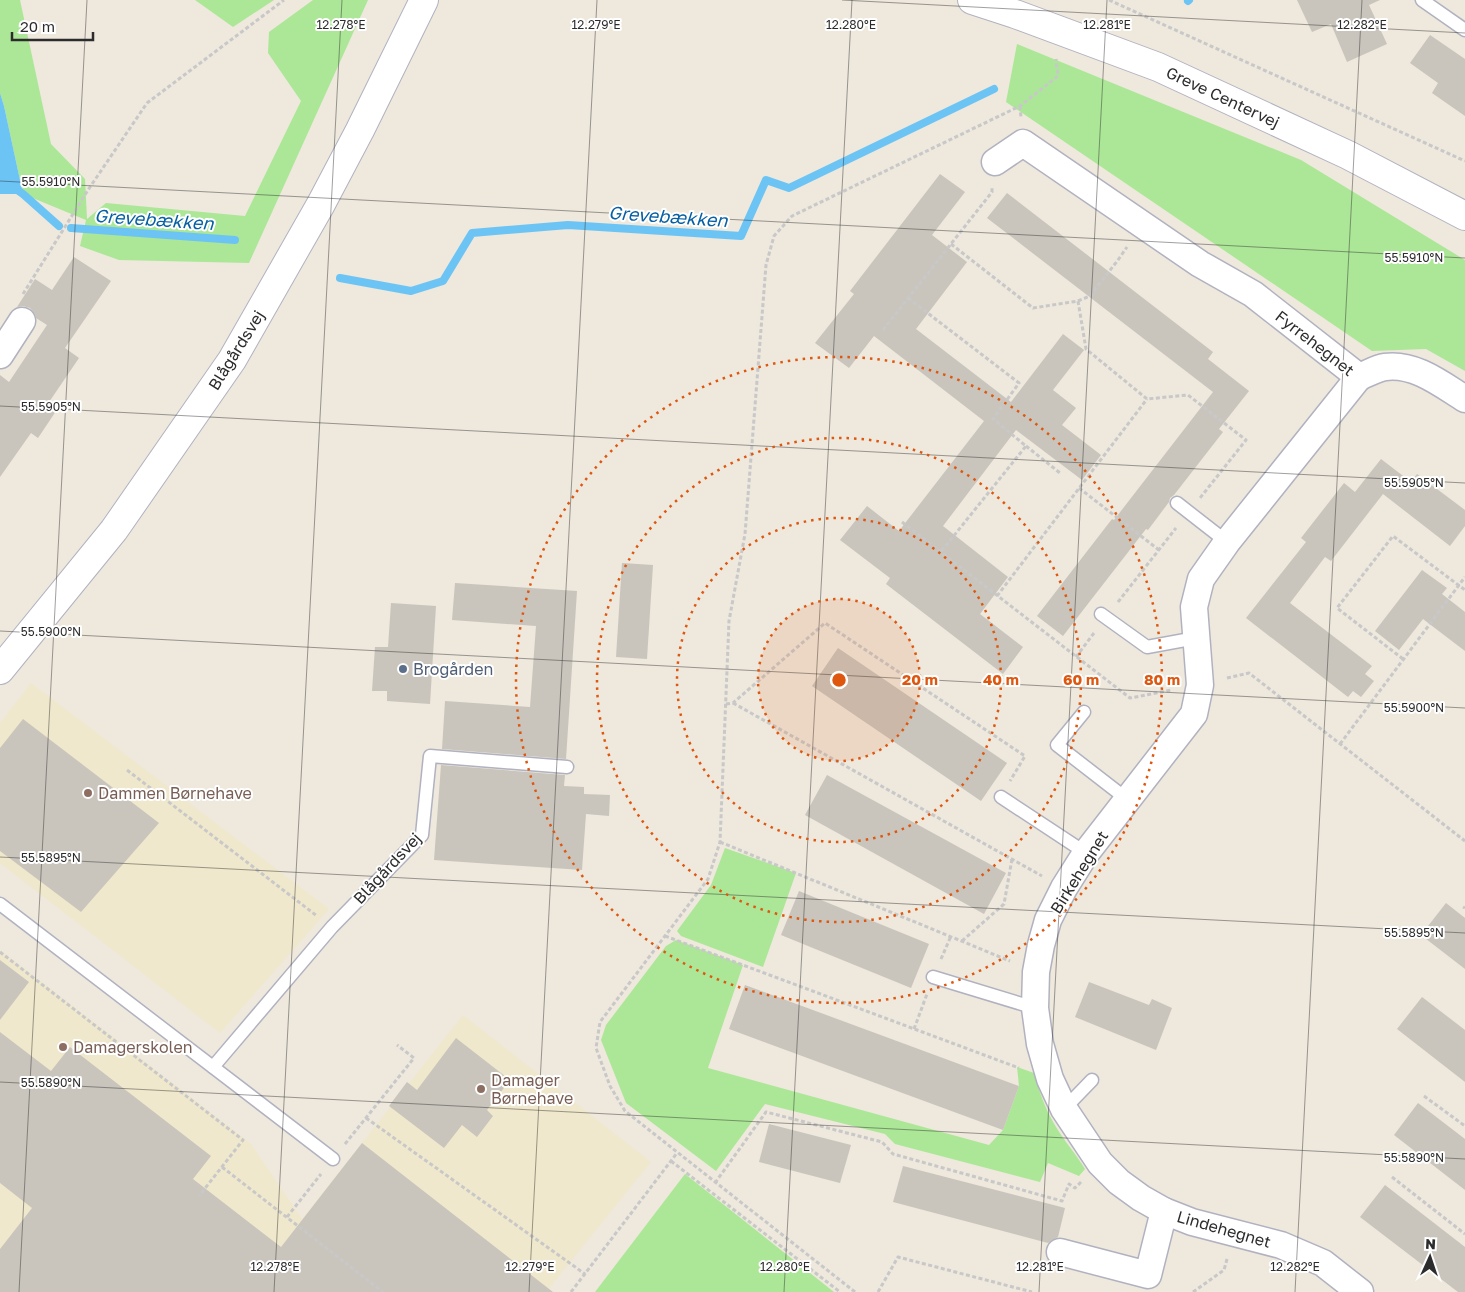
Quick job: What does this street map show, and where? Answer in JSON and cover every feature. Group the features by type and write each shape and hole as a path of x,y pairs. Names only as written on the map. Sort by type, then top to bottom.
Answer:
{"street":[{"name":"Blågårdsvej","path":"1,667 114,530 232,360 321,204 424,0"},
{"name":"Greve Centervej","path":"972,0 1158,66 1348,155 1465,216"},
{"name":"Fyrrehegnet","path":"995,162 1023,143 1200,264 1253,294 1359,378 1227,542 1201,579 1194,607 1200,685 1194,714"},
{"path":"0,355 22,321"},
{"path":"1359,378 1384,367 1403,367 1425,374 1465,399"},
{"name":"Birkehegnet","path":"1082,1137 1064,1109 1050,1079 1040,1044 1035,1008 1036,972 1041,945 1048,920 1064,888 1086,853 1194,714"},
{"name":"Lindehegnet","path":"1082,1137 1100,1163 1119,1182 1141,1198 1164,1211 1192,1222 1281,1245 1323,1263 1360,1292"},
{"name":"Lindehegnet","path":"1060,1252 1148,1275 1164,1211"}],"lane":[{"path":"1422,0 1465,30"},
{"path":"1177,503 1227,542"},
{"path":"1103,616 1148,647 1196,638"},
{"path":"1084,712 1058,745 1128,800"},
{"name":"Blågårdsvej","path":"213,1067 332,927 422,835 430,756 567,766"},
{"path":"1001,797 1086,853"},
{"path":"0,904 333,1159"},
{"path":"933,977 1035,1008"},
{"path":"1064,1109 1092,1080"}],"path":[{"path":"22,321 14,308 88,190 147,103 284,0"},
{"path":"1110,0 1465,161"},
{"path":"855,1292 625,1111 610,1086 596,1048 600,1022 708,879 720,842 729,621 745,534 766,265 774,236 792,216 1020,106 1058,76"},
{"path":"883,330 992,192 995,162"},
{"path":"951,244 1033,308 1078,301 1090,296 1118,260 1142,224"},
{"path":"908,298 1018,383 993,419 1060,473"},
{"path":"1076,657 1103,616 1159,550 1246,440 1188,395 1147,399 1086,349 1078,301"},
{"path":"997,596 1147,399"},
{"path":"940,553 1026,446"},
{"path":"1079,488 1159,550"},
{"path":"1403,658 1337,608 1393,536 1465,590"},
{"path":"1340,744 1465,577"},
{"path":"726,704 733,703 825,623 1025,756 1001,797"},
{"path":"733,703 1064,888"},
{"path":"127,770 332,927"},
{"path":"720,842 1036,972"},
{"path":"962,941 1004,904 1012,859"},
{"path":"665,936 1050,1079"},
{"path":"0,952 243,1140 199,1196"},
{"path":"287,1217 414,1058 397,1045"},
{"path":"1424,1096 1465,1126"},
{"path":"715,1183 766,1112 882,1142 893,1154 1062,1200 1069,1184 1075,1188 1100,1163"},
{"path":"366,1118 585,1274"},
{"path":"571,1292 677,1153"},
{"path":"671,1161 840,1292"},
{"path":"222,1167 383,1292"},
{"path":"1392,1177 1465,1234"},
{"path":"1193,1292 1224,1270 1233,1233"},
{"path":"878,1292 898,1257 1032,1292"}],"shaded area":[{"name":"Dammen Børnehave","path":"31,683 329,909 220,1033 0,863 0,723"},
{"path":"0,950 251,1144 302,1219 463,1015 651,1162 546,1292 0,1292"}],"green space":[{"path":"0,0 20,0 51,144 85,179 87,219 106,203 245,216 301,101 268,53 269,32 313,0 368,0 249,263 119,260 80,246 86,220 23,194 0,93"},
{"path":"195,0 274,0 233,27"},
{"path":"1017,44 1301,160 1465,260 1465,371 1426,349 1372,351 1006,102"},
{"path":"725,848 796,873 763,967 681,936 677,931 711,885"},
{"path":"676,940 743,965 708,1068 989,1145 1003,1130 1019,1086 1017,1067 1034,1073 1043,1101 1052,1120 1085,1169 1079,1176 1048,1163 1040,1182 895,1144 885,1134 765,1104 716,1171 626,1103 601,1040 606,1025 666,946"},
{"path":"685,1174 834,1292 595,1292"}],"water":[{"path":"0,93 4,106 23,194 0,194"}],"building":[{"path":"1297,0 1380,0 1369,5 1387,44 1347,62 1331,24 1312,32"},
{"path":"1430,35 1465,59 1465,116 1432,93 1438,83 1410,63"},
{"path":"940,174 965,192 932,235 967,262 916,329 1011,402 1063,334 1084,350 1053,390 1076,408 1062,425 1101,455 1082,480 1016,430 943,526 1008,577 980,614 1023,647 1003,674 886,584 890,578 840,540 867,506 899,531 984,421 874,336 849,368 815,343 854,294 850,291"},
{"path":"1007,193 1213,352 1208,359 1249,391 1219,429 1223,432 1063,636 1037,616 1213,392 987,218"},
{"path":"74,257 111,281 65,348 79,358 47,405 56,411 38,438 31,433 0,477 0,375 9,382 47,325 36,318 30,308 17,307 35,279 52,290"},
{"path":"1381,459 1411,482 1417,474 1465,510 1465,526 1450,546 1383,494 1331,561 1325,557 1290,603 1372,666 1365,674 1374,681 1361,697 1353,691 1348,697 1246,618 1306,542 1301,538 1344,483 1355,492"},
{"path":"622,563 653,565 647,659 616,657"},
{"path":"1422,570 1447,588 1442,594 1465,612 1465,651 1423,619 1399,650 1375,631"},
{"name":"Brogården","path":"455,583 577,591 566,759 442,749 445,701 530,707 536,626 452,620"},
{"path":"391,603 436,606 430,704 387,701 387,691 372,691 375,647 388,647"},
{"path":"838,648 1007,763 981,801 812,686"},
{"path":"23,719 159,823 81,912 0,851 0,748"},
{"path":"441,765 565,775 564,786 584,787 584,794 610,795 609,816 586,814 582,870 434,860"},
{"path":"827,775 1006,873 984,914 805,815"},
{"path":"799,891 929,944 911,988 781,935"},
{"path":"1446,903 1465,918 1465,969 1421,935"},
{"path":"0,960 29,982 0,1020"},
{"path":"1089,982 1149,1005 1152,999 1172,1008 1156,1050 1075,1017"},
{"path":"745,985 1019,1086 1003,1130 729,1029"},
{"path":"1422,997 1465,1030 1465,1082 1397,1029"},
{"name":"Damagerskolen","path":"0,1032 51,1071 70,1047 211,1156 193,1179 281,1247 362,1143 553,1292 0,1292 0,1249 32,1208 0,1183"},
{"path":"456,1038 510,1080 487,1110 493,1116 477,1137 462,1125 444,1148 389,1106 407,1082 417,1090"},
{"path":"1418,1103 1465,1139 1465,1190 1394,1135"},
{"path":"769,1124 851,1145 840,1183 759,1162"},
{"path":"903,1166 1065,1208 1058,1237 1048,1243 893,1202"},
{"path":"1385,1185 1465,1247 1465,1292 1458,1292 1360,1217"}],"waterway":[{"name":"Grevebækken","path":"340,278 411,291 443,281 472,233 568,225 741,236 766,180 789,188 994,89"},
{"name":"Grevebækken","path":"0,178 23,194 59,226"},
{"name":"Grevebækken","path":"71,228 235,240"}],"place":[{"name":"Brogården","path":"403,669"},
{"name":"Dammen Børnehave","path":"88,793"},
{"name":"Damagerskolen","path":"63,1047"},
{"name":"Damager Børnehave","path":"481,1089"}]}
